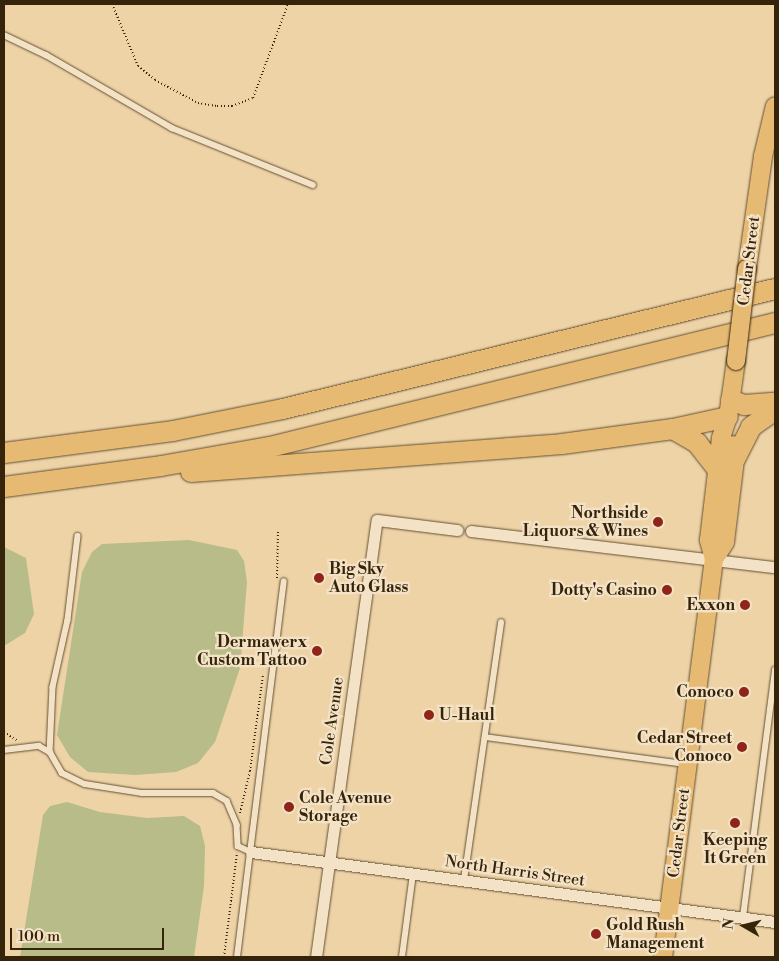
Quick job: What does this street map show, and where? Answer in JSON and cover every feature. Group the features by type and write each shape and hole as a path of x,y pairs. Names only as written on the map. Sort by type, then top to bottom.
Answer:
{"highway":[{"path":"4,453 164,432 283,409 775,289"},
{"path":"4,487 198,461 326,434 775,323"},
{"path":"86,477 265,469 562,444 673,429 744,405 775,403"},
{"path":"735,459 751,427 775,410"},
{"path":"673,429 697,443 717,469"}],"main road":[{"name":"Cedar Street","path":"663,957 714,559 708,540 721,438 729,409 763,156 775,106"},
{"name":"Cedar Street","path":"714,559 725,542 735,459 729,409"}],"street":[{"name":"Cole Avenue","path":"316,957 377,520 457,530"},
{"path":"472,531 775,567"},
{"name":"North Harris Street","path":"251,852 775,922"}],"lane":[{"path":"4,35 46,55 172,128 313,185"},
{"path":"50,752 54,687 68,620 78,536"},
{"path":"238,957 284,582"},
{"path":"464,880 501,623"},
{"path":"743,918 775,670"},
{"path":"485,737 688,764"},
{"path":"4,750 39,746 50,752 62,773 85,784 142,793 213,793 227,801 237,825 238,846 251,852"},
{"path":"402,957 413,873"}],"path":[{"path":"112,4 138,66 155,80 198,103 232,106 254,98 288,4"},
{"path":"276,586 278,532"},
{"path":"237,825 250,771 265,666"},
{"path":"4,732 17,738 23,747"},
{"path":"224,957 238,846"}],"green space":[{"path":"189,540 237,550 244,561 247,582 240,668 215,742 198,763 176,772 135,775 88,772 70,757 57,735 82,572 92,552 102,544"},
{"path":"4,547 26,558 34,614 25,633 4,646"},
{"path":"67,802 100,812 147,818 184,816 200,826 205,846 204,886 194,957 20,957 43,815 50,806"}],"place":[{"name":"Northside Liquors & Wines","path":"658,522"},
{"name":"Big Sky Auto Glass","path":"319,578"},
{"name":"Dotty's Casino","path":"667,590"},
{"name":"Exxon","path":"745,605"},
{"name":"Dermawerx Custom Tattoo","path":"317,651"},
{"name":"Conoco","path":"744,692"},
{"name":"U-Haul","path":"429,715"},
{"name":"Cedar Street Conoco","path":"742,747"},
{"name":"Cole Avenue Storage","path":"289,807"},
{"name":"Keeping It Green","path":"735,823"},
{"name":"Gold Rush Management","path":"596,934"}]}
